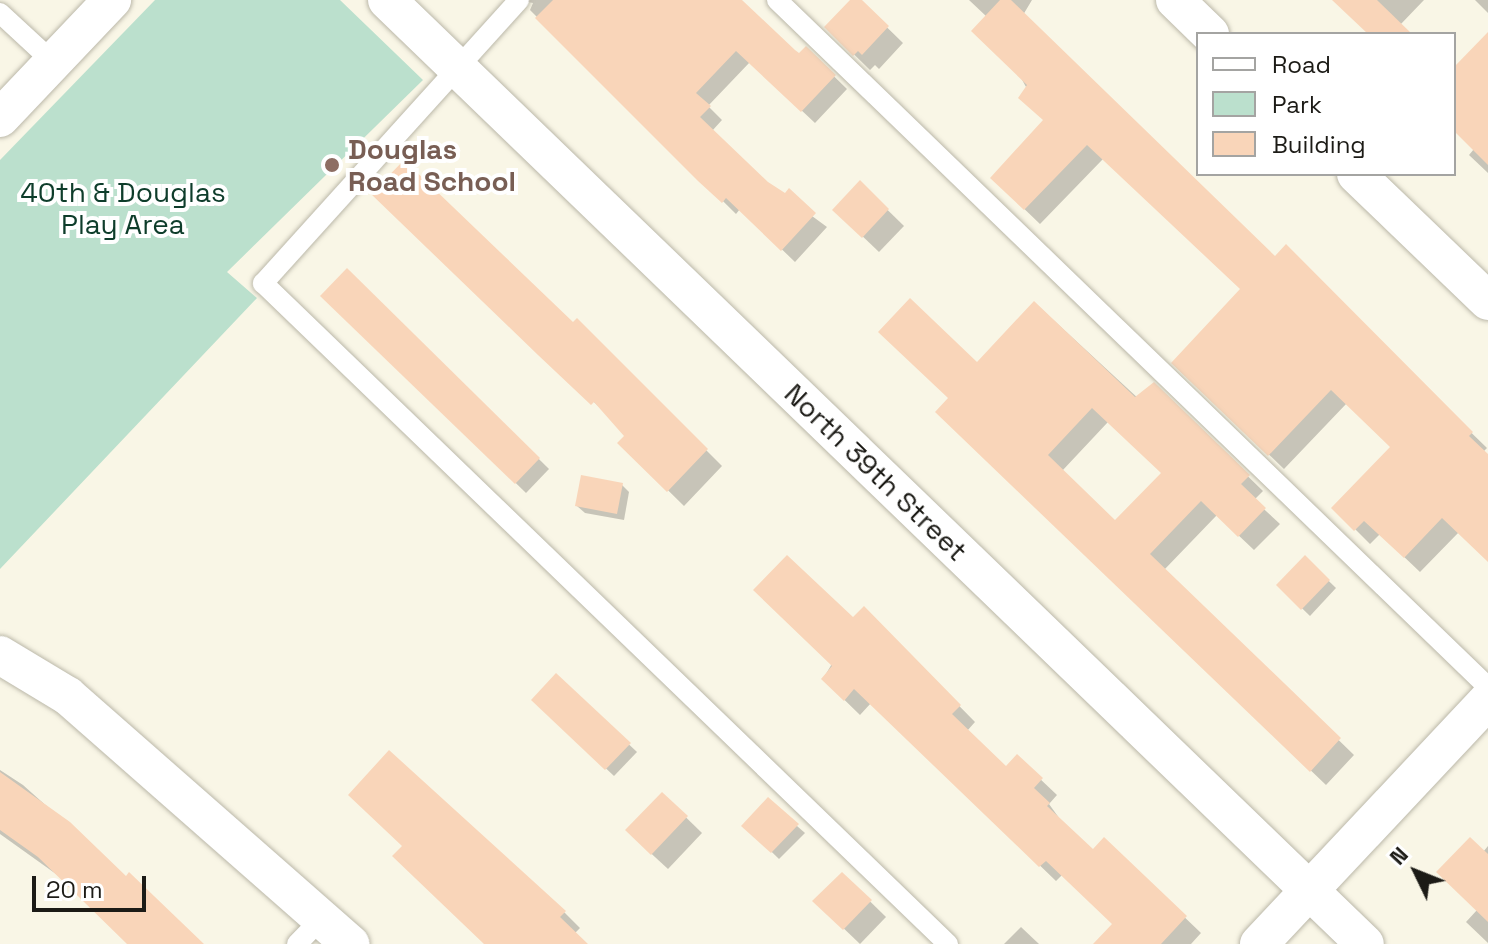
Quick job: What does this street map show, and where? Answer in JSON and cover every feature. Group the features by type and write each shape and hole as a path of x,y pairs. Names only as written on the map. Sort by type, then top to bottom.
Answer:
{"street":[{"path":"0,118 112,0"},
{"name":"North 39th Street","path":"387,0 1365,944"},
{"path":"1175,0 1208,32"},
{"path":"1358,176 1488,301"},
{"path":"0,655 68,696 310,930 350,944"},
{"path":"1259,944 1488,700"}],"lane":[{"path":"519,0 455,66 263,283 948,944"},
{"path":"777,0 1488,687"},
{"path":"0,13 53,62"}],"green space":[{"name":"40th & Douglas Play Area","path":"155,0 340,0 423,80 227,272 257,298 0,569 0,160"}],"building":[{"path":"553,0 742,0 795,50 799,53 806,46 836,75 801,112 736,51 696,93 711,106 700,117 768,182 785,193 789,188 816,213 781,251 726,198 722,203 698,181 535,18"},
{"path":"850,0 862,0 889,26 862,55 858,51 853,56 824,27"},
{"path":"1000,0 1011,0 1275,256 1286,244 1473,432 1469,436 1488,454 1488,562 1442,518 1404,558 1364,521 1354,531 1331,508 1390,447 1331,390 1268,456 1171,363 1240,289 1087,145 1024,210 990,178 1043,120 1018,98 1027,85 971,31"},
{"path":"1332,0 1377,0 1410,32 1366,32"},
{"path":"1488,32 1488,165 1456,133 1456,65"},
{"path":"404,160 573,322 577,318 708,449 667,492 617,443 624,436 594,402 591,405 371,194"},
{"path":"860,180 889,209 862,238 832,210"},
{"path":"347,268 540,458 515,484 320,296"},
{"path":"910,298 977,362 1034,301 1135,397 1154,382 1250,475 1241,484 1266,508 1238,537 1201,501 1150,554 1341,738 1310,772 935,412 948,398 878,332","holes":["1092,408 1161,473 1115,520 1048,455"]},
{"path":"581,475 623,483 617,514 575,506"},
{"path":"787,555 853,617 864,606 961,705 952,714 1006,766 1017,754 1043,778 1034,788 1050,803 1047,806 1093,849 1104,837 1187,916 1161,944 1093,944 1112,924 1046,861 1039,867 854,689 844,701 821,679 832,666 753,590"},
{"path":"1305,555 1330,580 1301,610 1276,585"},
{"path":"556,673 631,743 605,770 531,700"},
{"path":"389,750 566,911 560,917 588,944 484,944 392,856 402,846 348,795"},
{"path":"0,772 70,822 126,876 129,872 204,944 127,944 38,857 0,830"},
{"path":"662,792 688,816 651,855 625,830"},
{"path":"768,797 799,824 771,853 741,826"},
{"path":"1470,837 1488,854 1488,922 1436,872"},
{"path":"842,872 872,900 843,930 812,901"}],"place":[{"name":"Douglas Road School","path":"332,165"}]}
